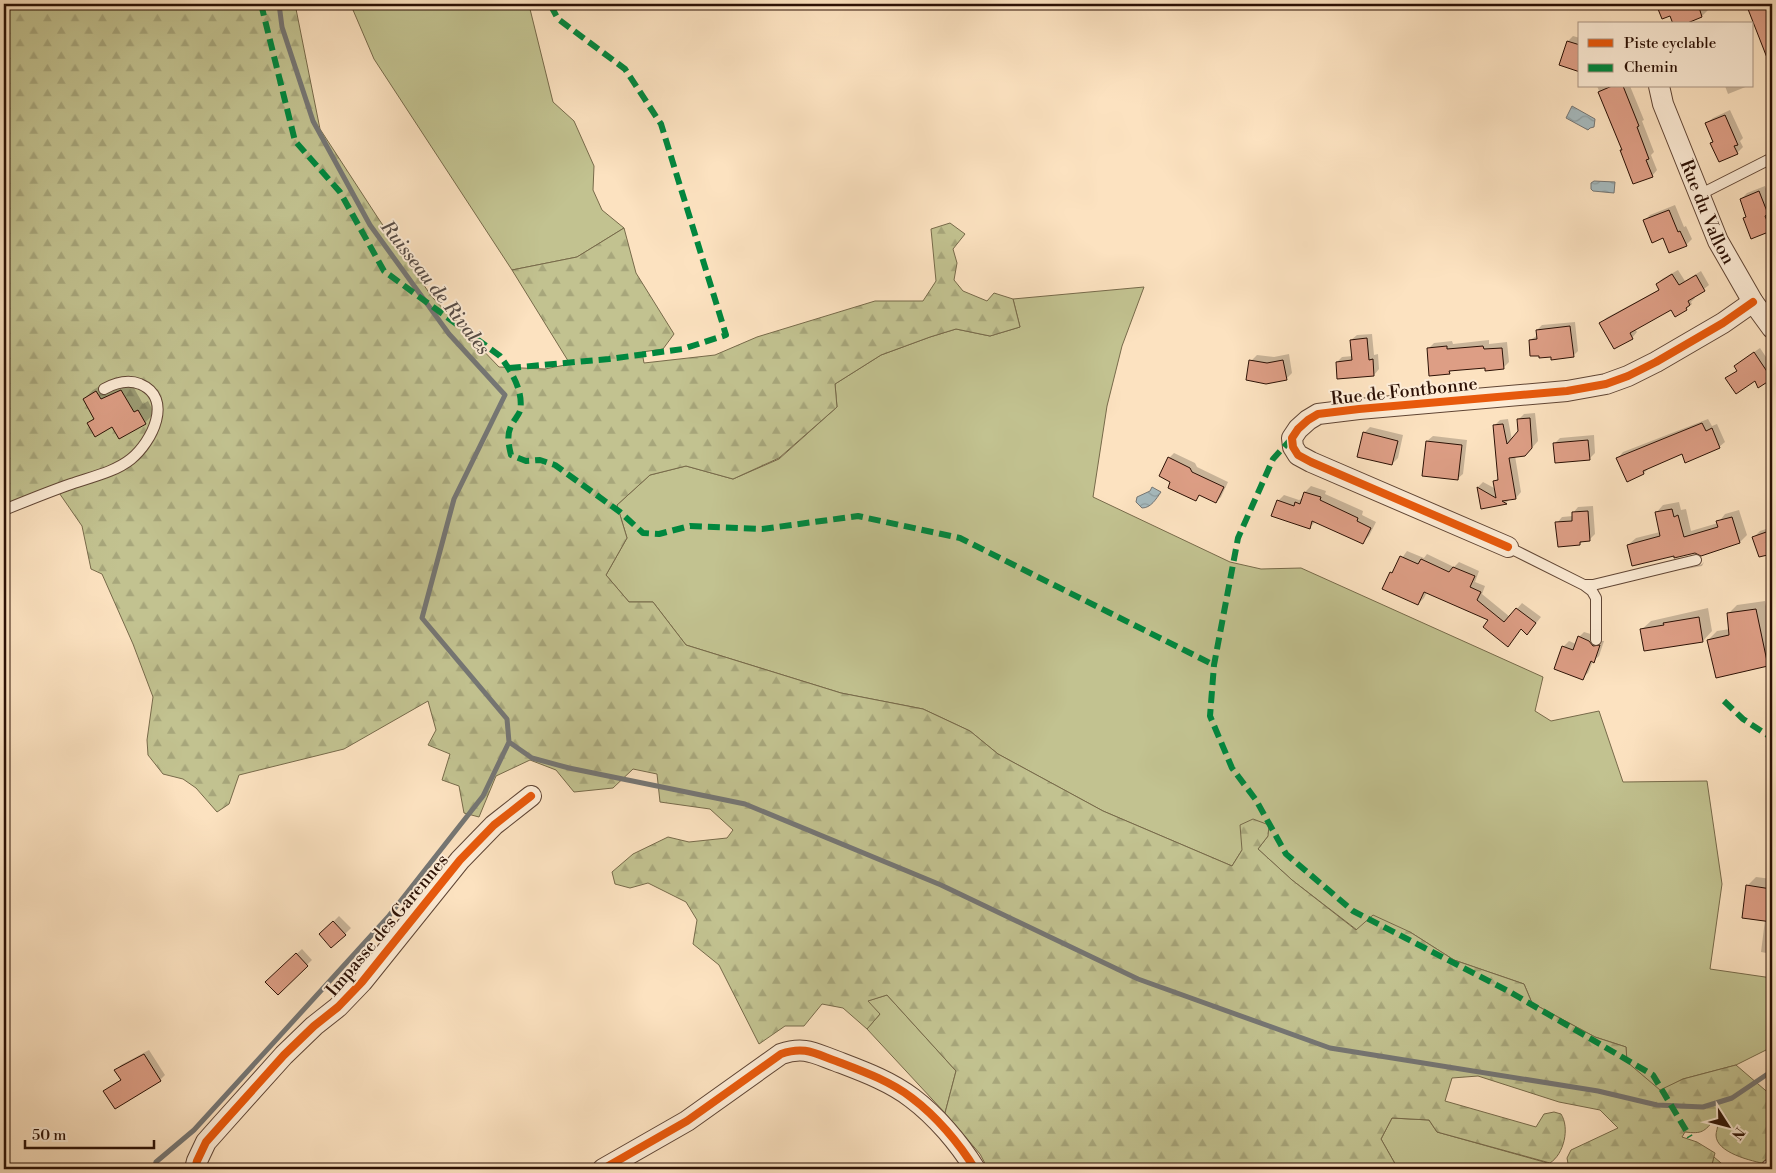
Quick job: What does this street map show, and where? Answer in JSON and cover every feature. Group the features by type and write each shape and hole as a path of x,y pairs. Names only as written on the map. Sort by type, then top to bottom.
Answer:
{"street":[{"name":"Rue du Vallon","path":"1659,88 1663,104 1718,241 1766,315"},
{"name":"Rue de Fontbonne","path":"1508,547 1311,462 1298,455 1292,447 1292,438 1298,429 1318,414 1567,391 1606,384 1628,376 1656,362 1723,323 1766,315"},
{"name":"Impasse des Garennes","path":"195,1169 206,1142 240,1103 284,1055 314,1026 338,1007 362,982 460,860 494,824 531,796"},
{"path":"603,1169 687,1121 782,1054 802,1049 862,1071 911,1097 935,1119 975,1169"}],"lane":[{"path":"1699,195 1772,158"},
{"path":"4,510 52,490 115,468 132,459 145,444 154,429 158,415 158,402 154,393 136,382 125,381 113,384 104,390"},
{"path":"1508,547 1584,585 1592,591 1596,598 1596,640"},
{"path":"1584,585 1600,583 1696,560"}],"green space":[{"path":"4,4 295,4 320,129 432,297 499,367 545,369 570,364 512,270 577,257 624,228 636,273 674,334 663,349 642,352 644,363 715,355 757,337 875,301 923,301 936,281 931,229 950,223 965,234 953,249 957,263 954,280 963,291 987,301 994,293 1013,299 1020,327 990,336 956,329 881,355 835,384 837,407 779,458 733,479 686,466 650,475 617,505 627,538 606,575 629,602 653,602 686,645 841,693 923,709 970,731 998,754 1103,811 1232,866 1242,850 1240,825 1253,819 1269,825 1268,836 1258,849 1292,880 1356,930 1373,915 1410,932 1454,960 1524,984 1532,1003 1595,1037 1626,1047 1627,1062 1660,1090 1683,1079 1736,1065 1772,1096 1772,1161 1766,1164 1752,1161 1722,1147 1716,1135 1718,1123 1715,1119 1702,1131 1695,1133 1685,1132 1682,1137 1697,1142 1715,1153 1712,1164 1707,1169 1699,1167 1697,1169 1569,1169 1567,1158 1571,1150 1618,1128 1600,1110 1559,1102 1478,1076 1452,1078 1445,1101 1536,1127 1544,1114 1554,1112 1561,1114 1564,1120 1565,1133 1562,1147 1555,1159 1550,1163 1437,1132 1429,1120 1392,1118 1381,1139 1398,1169 988,1169 980,1154 945,1113 956,1071 887,995 868,1001 880,1014 867,1029 843,1008 822,1004 804,1026 785,1026 759,1044 719,965 693,944 697,920 686,902 648,883 630,888 615,884 612,872 633,854 668,837 689,842 727,838 733,830 710,809 660,802 657,774 633,769 613,788 574,792 556,770 530,760 496,776 479,817 464,813 459,786 442,780 450,754 428,745 436,730 428,701 344,749 239,775 229,804 217,812 196,788 183,779 163,774 148,755 147,740 153,697 133,644 102,574 91,569 82,526 55,487 4,505"},
{"path":"353,4 543,4 529,5 553,102 574,121 594,166 593,190 602,210 624,228 577,257 512,270 374,59 353,10"},
{"path":"1144,287 1122,346 1107,406 1093,497 1230,562 1261,569 1301,568 1543,677 1535,711 1551,721 1599,711 1623,782 1707,781 1722,884 1710,969 1772,978 1772,1047 1736,1065 1683,1079 1660,1091 1627,1062 1626,1047 1595,1037 1532,1003 1524,984 1454,960 1410,932 1357,930 1292,880 1258,849 1268,836 1242,850 1232,866 1103,811 998,754 970,731 923,709 841,693 686,645 653,602 629,602 606,575 627,538 617,505 650,475 686,466 733,479 779,459 837,407 835,384 881,355 930,337 956,329 990,336 1020,327 1013,299"},
{"path":"887,995 956,1071 945,1113 867,1029 880,1014 867,1001"},
{"path":"1392,1118 1429,1120 1437,1132 1569,1169 1398,1169 1381,1139"},
{"path":"1714,1157 1728,1169 1707,1169 1712,1164"}],"water":[{"path":"1572,106 1595,119 1594,127 1588,130 1566,118"},
{"path":"1594,181 1615,182 1614,193 1593,191 1591,183"},
{"path":"1152,487 1161,492 1151,505 1142,508 1136,502 1137,497 1150,491"}],"building":[{"path":"1656,4 1698,4 1702,17 1690,22 1672,22 1670,16 1662,19"},
{"path":"1746,4 1772,4 1772,68 1771,68"},
{"path":"1567,41 1578,44 1578,71 1559,65"},
{"path":"1607,88 1624,88 1639,126 1637,127 1649,159 1646,160 1653,177 1633,184 1620,150 1622,150 1598,92"},
{"path":"1725,115 1738,145 1734,146 1738,154 1719,162 1710,143 1713,142 1705,123"},
{"path":"1759,191 1768,214 1765,216 1771,231 1751,239 1743,218 1746,217 1740,199"},
{"path":"1669,210 1678,232 1680,231 1687,246 1669,253 1663,238 1652,243 1643,220"},
{"path":"1672,274 1679,285 1696,275 1705,291 1688,301 1690,305 1686,308 1687,310 1675,317 1671,310 1630,333 1633,339 1614,349 1599,323 1659,290 1656,284"},
{"path":"1570,326 1574,357 1551,360 1551,357 1539,358 1539,356 1530,356 1529,340 1537,339 1536,330"},
{"path":"1367,338 1369,360 1373,359 1374,376 1337,379 1336,362 1352,360 1350,340"},
{"path":"1447,346 1447,349 1483,346 1484,349 1502,348 1504,369 1485,371 1485,368 1449,371 1450,374 1429,376 1427,348"},
{"path":"1754,352 1772,379 1758,388 1755,381 1736,394 1725,378 1737,371 1734,366"},
{"path":"1249,360 1267,363 1283,360 1287,380 1266,384 1246,380"},
{"path":"121,390 134,412 138,410 146,424 119,439 112,427 95,437 87,423 94,419 83,399 96,391 101,399"},
{"path":"1530,418 1532,448 1525,456 1509,458 1516,499 1502,501 1507,504 1481,509 1477,487 1496,498 1493,481 1498,480 1493,425 1503,424 1507,444 1518,431 1517,419"},
{"path":"1702,423 1706,431 1712,428 1720,448 1685,463 1682,454 1643,471 1644,474 1627,482 1616,458"},
{"path":"1363,432 1398,441 1392,465 1357,457"},
{"path":"1588,440 1590,460 1555,463 1553,443"},
{"path":"1426,441 1462,445 1458,480 1422,476"},
{"path":"1168,457 1190,468 1192,472 1224,487 1216,503 1199,495 1196,501 1168,488 1170,482 1159,476"},
{"path":"1304,492 1321,497 1320,500 1358,518 1357,521 1371,528 1363,544 1312,521 1310,529 1271,516 1277,500 1294,506 1295,502 1300,504"},
{"path":"1672,509 1674,517 1678,515 1684,537 1718,527 1716,521 1732,517 1740,543 1701,556 1695,553 1674,558 1674,556 1632,566 1627,545 1660,536 1655,512"},
{"path":"1588,511 1590,541 1580,542 1580,545 1558,547 1555,522 1572,521 1572,512"},
{"path":"1772,530 1772,554 1759,557 1752,537"},
{"path":"1400,556 1418,564 1421,559 1449,572 1453,567 1475,576 1470,587 1481,592 1477,600 1504,622 1516,608 1536,623 1527,635 1521,629 1508,647 1483,627 1488,620 1424,592 1418,605 1382,589"},
{"path":"1756,609 1768,666 1716,678 1707,640 1729,635 1727,613"},
{"path":"1699,617 1703,642 1644,651 1640,629"},
{"path":"1578,636 1589,641 1593,646 1600,645 1594,663 1591,661 1583,680 1554,669 1562,646 1573,650"},
{"path":"1746,885 1771,889 1769,898 1772,899 1772,922 1742,918"},
{"path":"333,921 346,935 331,948 319,934"},
{"path":"296,953 308,966 278,995 265,982"},
{"path":"144,1054 161,1081 115,1109 103,1091 121,1080 114,1070"}],"waterway":[{"name":"Ruisseau de Rivales","path":"154,1169 156,1162 194,1130 388,917 483,796 509,742 507,719 422,618 454,499 505,395 449,334 370,225 313,121 282,27 279,4"},
{"path":"509,742 532,758 569,768 745,804 941,885 1138,979 1330,1048 1598,1091 1657,1105 1703,1107 1732,1098 1772,1071"}],"marked path":[{"path":"261,4 295,141 340,192 384,271 500,356 512,375 518,389 521,404 520,412 511,425 509,433 511,455 526,461 540,460 555,465 620,512 643,533 659,534 690,526 762,529 858,516 960,538 1214,665"},
{"path":"509,368 609,359 683,349 726,335 661,124 625,69 558,19 550,4"},
{"path":"1292,438 1273,459 1238,538 1214,665 1210,716 1232,768 1256,800 1286,854 1353,911 1510,992 1653,1075 1690,1137"},
{"path":"1724,701 1743,719 1772,738"}],"cycle path":[{"path":"1508,547 1311,462 1298,455 1293,447 1292,438 1298,429 1318,414 1567,391 1606,384 1628,376 1656,362 1723,323 1753,302"},
{"path":"195,1169 206,1142 284,1055 314,1026 338,1007 362,982 460,860 494,825 531,796"},
{"path":"603,1169 687,1121 781,1054 796,1051 815,1053 885,1081 903,1092 921,1105 938,1122 962,1149 975,1169"}]}
